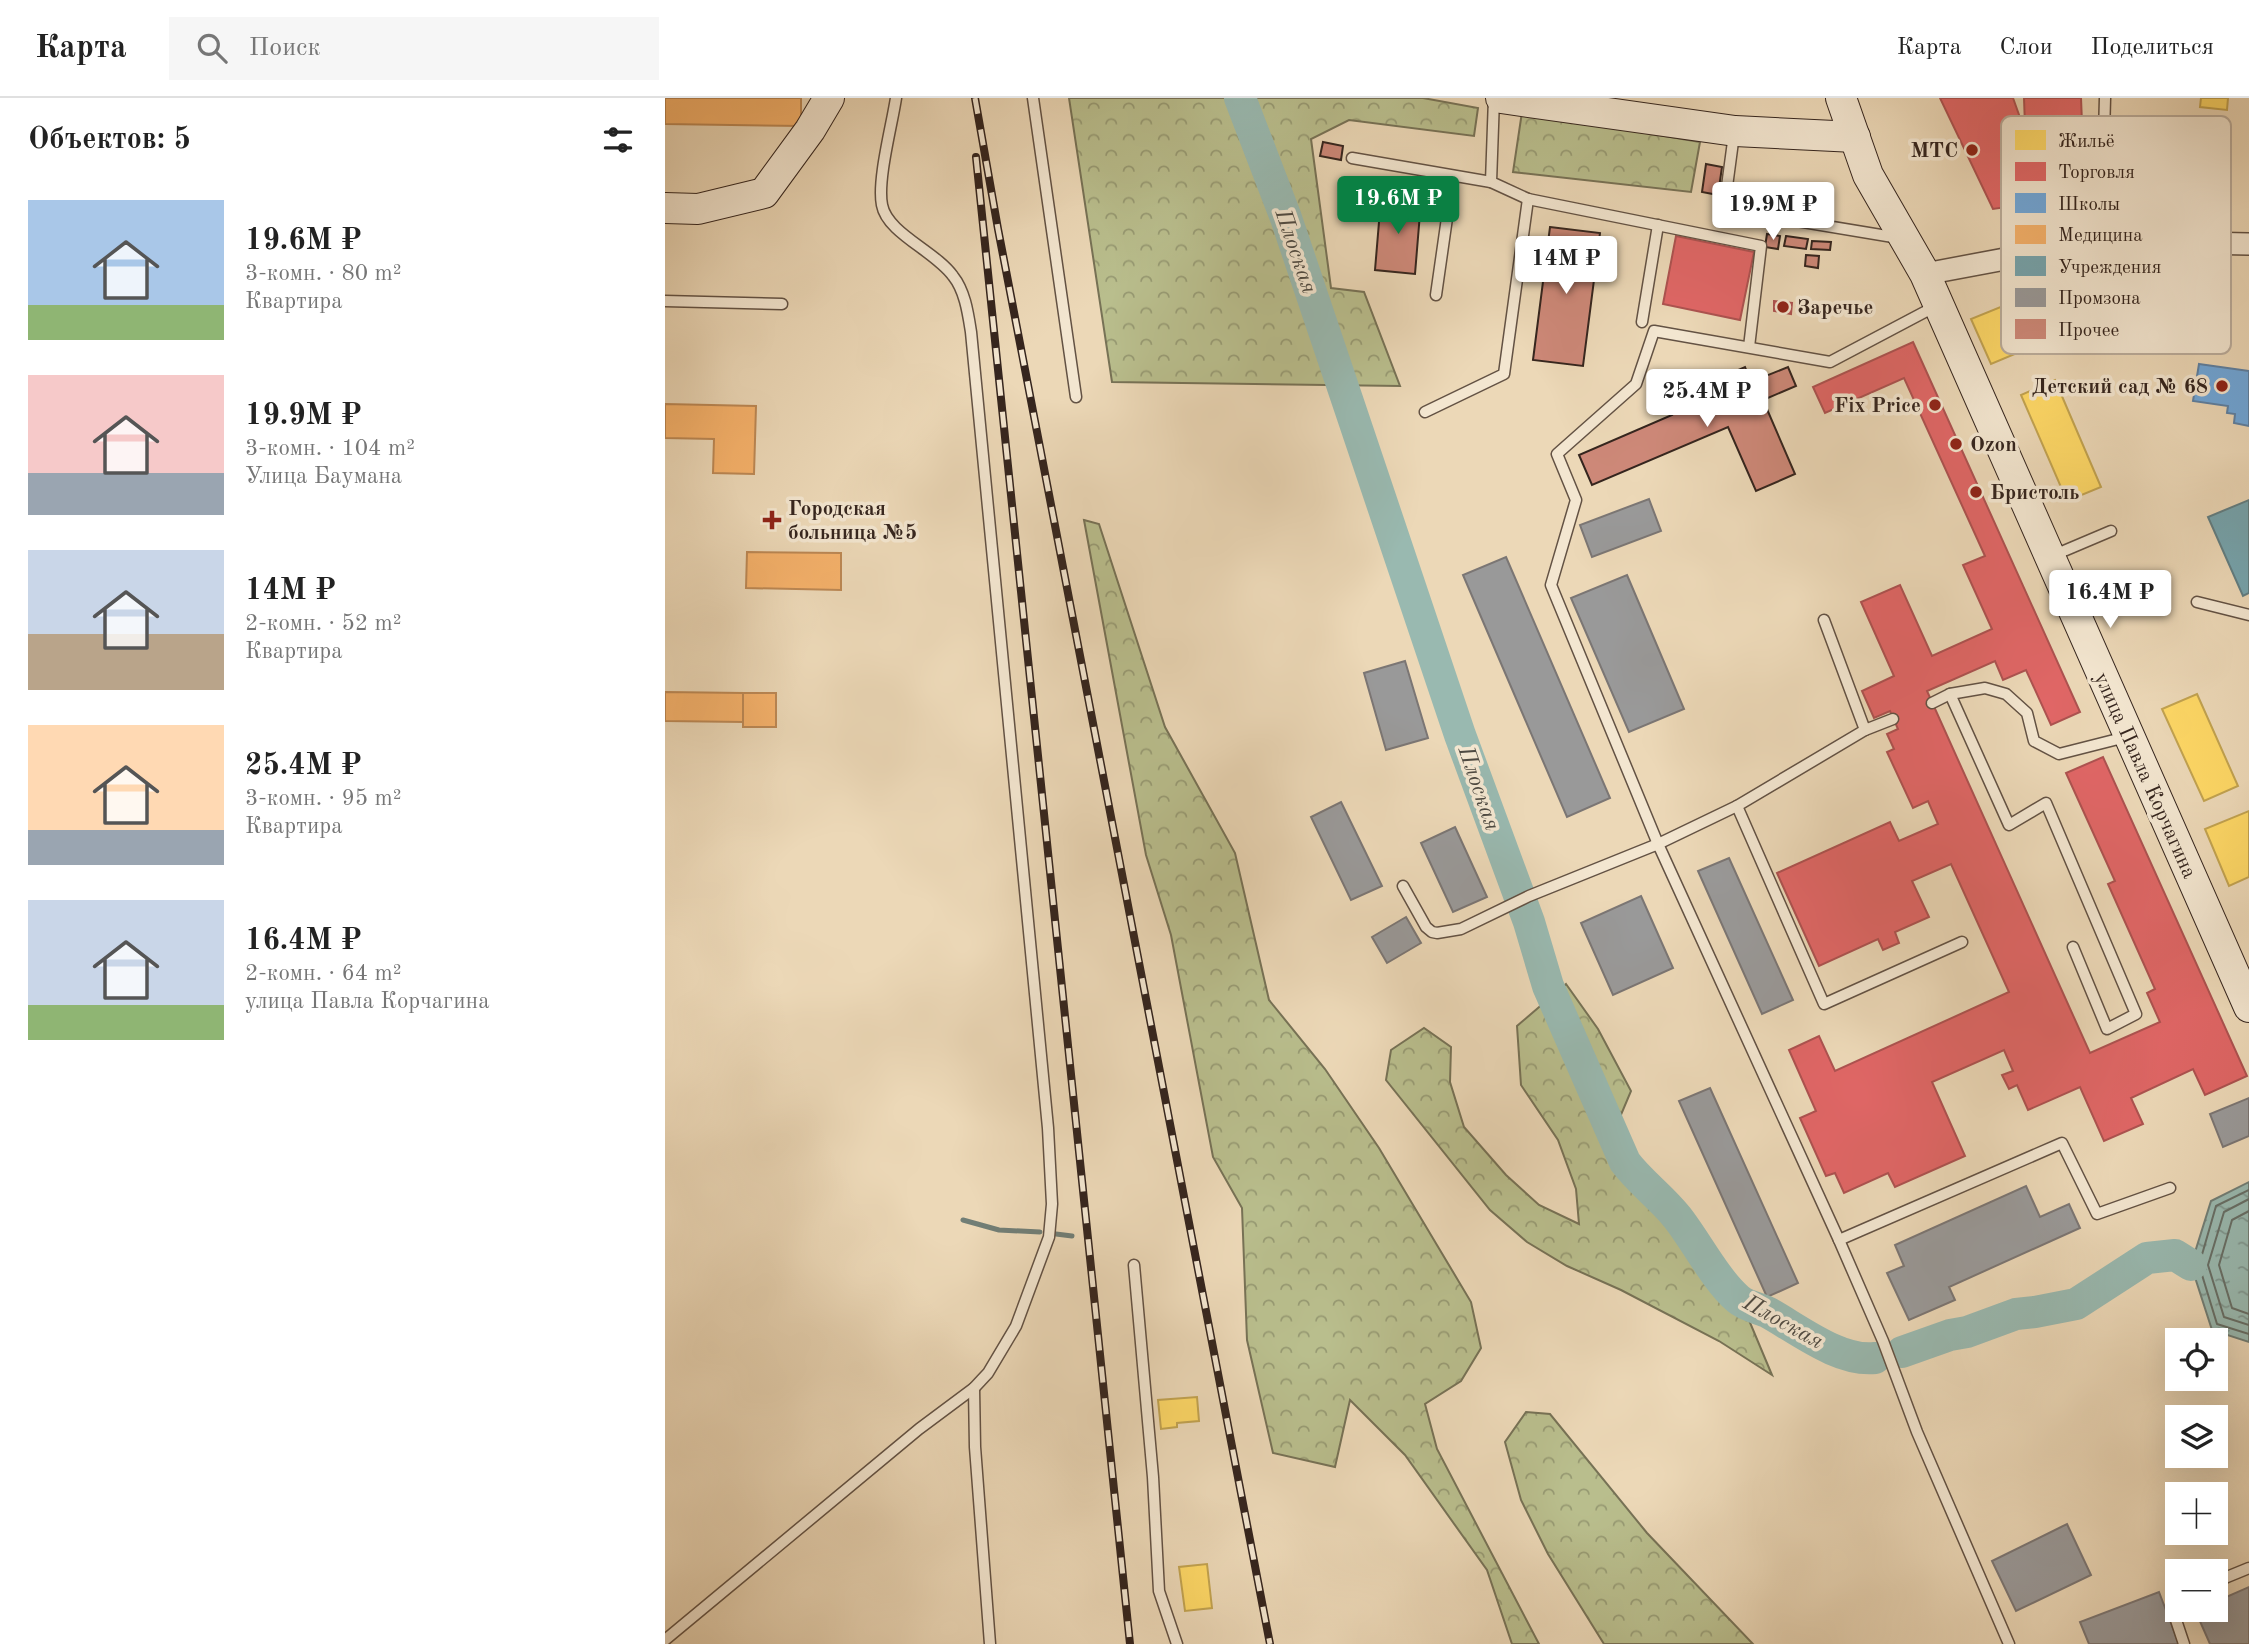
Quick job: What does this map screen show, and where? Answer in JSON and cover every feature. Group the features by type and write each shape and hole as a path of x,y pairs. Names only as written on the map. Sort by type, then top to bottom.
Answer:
{"main road":[{"path":"665,208 698,209 764,194 810,130 829,98"},
{"path":"1501,98 1735,131 1855,137 1841,98"},
{"name":"улица Павла Корчагина","path":"1855,137 1868,175 1926,274 2249,1007"}],"street":[{"path":"2231,244 2249,244"},
{"path":"1926,274 2001,260"}],"lane":[{"path":"665,1640 928,1422 974,1388 1002,1353 1016,1326 1049,1237 1052,1204 1048,1128 968,311 954,277 927,250 892,224 882,206 883,177 896,98"},
{"path":"1033,98 1076,397"},
{"path":"1491,182 1494,98"},
{"path":"2104,116 2105,98"},
{"path":"1735,131 1724,209 1905,239"},
{"path":"1352,158 1491,182 1528,199 1761,246 1749,348"},
{"path":"1436,295 1453,176"},
{"path":"1425,412 1504,374 1528,199"},
{"path":"1643,322 1658,225"},
{"path":"665,301 782,304"},
{"path":"1939,305 1829,362 1654,331 1636,384 1557,454 1576,500 1551,585 1658,844 1883,1341 1913,1422 2008,1644"},
{"path":"2049,557 2111,531"},
{"path":"2197,602 2249,615"},
{"path":"1823,620 1865,730"},
{"path":"1932,703 1950,694 1985,688 2006,694 2027,712 2034,741 2059,754 2129,736"},
{"path":"1950,694 2009,825 2046,803 2136,1014 2107,1029 2073,947"},
{"path":"1403,886 1431,932 1461,929 1529,897 1658,844 1737,806 1865,730 1893,719"},
{"path":"1737,806 1824,1004 1962,942"},
{"path":"1839,1240 2061,1143 2097,1214 2170,1188"},
{"path":"1134,1265 1153,1477 1159,1591 1177,1644"},
{"path":"974,1388 975,1447 990,1644"},
{"path":"2228,1577 2249,1568"},
{"path":"2177,1622 2184,1644"}],"green space":[{"path":"1069,98 1423,98 1478,108 1474,136 1349,120 1311,139 1331,288 1364,292 1400,386 1112,382"},
{"path":"1522,112 1700,142 1691,192 1513,172"},
{"path":"1084,520 1099,524 1165,727 1235,853 1269,1000 1325,1069 1379,1148 1471,1302 1481,1348 1461,1381 1425,1404 1437,1449 1539,1644 1512,1644 1487,1570 1405,1455 1350,1400 1335,1467 1273,1453 1247,1340 1242,1208 1213,1157 1171,935 1146,855"},
{"path":"1566,984 1598,1029 1631,1091 1620,1117 1634,1159 1671,1196 1728,1270 1772,1375 1719,1341 1621,1290 1567,1266 1527,1242 1490,1210 1386,1080 1391,1050 1424,1028 1451,1047 1450,1082 1464,1127 1506,1175 1539,1205 1579,1224 1576,1189 1558,1140 1521,1085 1517,1026"},
{"path":"1526,1412 1550,1414 1647,1533 1753,1644 1604,1644 1548,1554 1521,1500 1505,1442"}],"water":[{"path":"2249,1182 2249,1342 2228,1335 2228,1328 2211,1328 2191,1265 2211,1201"}],"building: Жильё":[{"path":"2201,98 2228,98 2227,110 2200,107"},
{"path":"2001,307 2001,354 2015,354 1991,364 1971,319"},
{"path":"2055,380 2101,487 2067,501 2021,395"},
{"path":"2197,694 2238,786 2204,801 2162,709"},
{"path":"2249,811 2249,877 2229,886 2205,829"},
{"path":"1197,1397 1199,1421 1177,1423 1177,1427 1161,1429 1158,1400"},
{"path":"1207,1564 1212,1608 1185,1611 1179,1567"}],"building: Торговля":[{"path":"1940,98 2013,98 2019,116 2001,116 2001,208 1993,209"},
{"path":"2024,98 2081,98 2082,116 2025,116"},
{"path":"1676,236 1754,252 1740,320 1663,304"},
{"name":"Заречье","path":"1774,301 1792,303 1791,314 1774,311"},
{"path":"1913,342 2080,712 2051,725 2026,670 2003,680 1995,661 1927,691 2090,1053 2160,1022 2147,993 2155,989 2108,884 2115,881 2066,773 2103,757 2247,1076 2205,1095 2193,1069 2131,1098 2143,1124 2104,1141 2080,1087 2028,1110 2017,1085 2009,1089 2002,1075 2013,1071 2004,1050 1932,1082 1965,1156 1895,1187 1888,1173 1844,1193 1835,1173 1826,1176 1800,1118 1816,1111 1789,1050 1819,1036 1835,1071 2009,992 1951,864 1912,881 1929,917 1895,932 1899,943 1883,950 1878,939 1819,966 1777,873 1890,822 1899,841 1938,824 1928,801 1913,808 1887,752 1894,749 1887,734 1898,729 1890,711 1874,718 1862,691 1894,676 1861,602 1900,585 1932,656 1992,629 1963,565 1985,556 1904,378 1825,413 1813,387"}],"building: Школы":[{"name":"Детский сад № 68","path":"2199,364 2249,371 2249,426 2234,423 2235,414 2227,413 2228,406 2193,401"}],"building: Медицина":[{"path":"665,98 801,98 801,126 665,124"},
{"path":"665,404 756,406 754,474 713,473 714,439 665,438"},
{"path":"747,552 841,553 841,590 746,588"},
{"path":"665,692 743,693 743,722 665,721"},
{"path":"743,693 776,693 776,727 743,727"}],"building: Учреждения":[{"path":"2249,500 2249,593 2243,596 2208,517"}],"building: Промзона":[{"path":"1649,499 1661,531 1592,557 1580,525"},
{"path":"1506,557 1610,798 1567,817 1463,575"},
{"path":"1627,575 1684,709 1629,732 1571,598"},
{"path":"1405,661 1428,738 1386,750 1364,673"},
{"path":"1341,802 1382,886 1351,900 1311,817"},
{"path":"1455,827 1487,897 1453,912 1421,843"},
{"path":"1729,858 1793,1000 1762,1014 1698,871"},
{"path":"1641,896 1673,968 1613,995 1581,923"},
{"path":"1406,917 1421,943 1387,963 1372,937"},
{"path":"1710,1088 1798,1283 1767,1297 1679,1101"},
{"path":"2249,1098 2249,1136 2223,1147 2210,1114"},
{"path":"2026,1186 2040,1217 2069,1204 2080,1228 1949,1287 1955,1300 1909,1320 1887,1273 1904,1266 1895,1245"},
{"path":"2067,1524 2091,1575 2016,1611 1992,1561"},
{"path":"2249,1587 2249,1644 2210,1644 2200,1622 2228,1622 2228,1596"},
{"path":"2159,1592 2165,1608 2165,1622 2171,1622 2179,1644 2089,1644 2080,1622"}],"building: Прочее":[{"path":"1323,142 1343,146 1341,160 1320,156"},
{"path":"1706,164 1722,167 1718,195 1702,192"},
{"path":"1381,198 1421,201 1415,274 1375,270"},
{"path":"1550,227 1600,233 1583,366 1533,360"},
{"path":"1767,234 1780,236 1778,249 1765,247"},
{"path":"1786,236 1808,239 1806,249 1784,246"},
{"path":"1812,241 1831,242 1830,250 1811,249"},
{"path":"1806,255 1819,256 1818,268 1805,266"},
{"path":"1745,367 1751,382 1788,367 1796,386 1763,400 1795,474 1756,491 1728,427 1592,485 1579,455 1672,415 1666,401"}],"waterway":[{"name":"Плоская","path":"1240,98 1286,218 1460,735 1529,922 1548,986 1625,1162 1677,1217 1714,1271 1738,1299 1767,1312 1833,1350 1861,1358 1875,1358"},
{"path":"963,1220 999,1230 1040,1232"},
{"path":"1056,1234 1072,1236"},
{"name":"Плоская","path":"1902,1352 2016,1314 2076,1304 2147,1258 2175,1255 2191,1265"}],"railway":[{"path":"975,98 1270,1644"},
{"path":"976,157 1130,1644"}],"place":[{"name":"МТС","path":"1972,150"},
{"name":"Заречье","path":"1783,307"},
{"name":"Детский сад № 68","path":"2222,386"},
{"name":"Fix Price","path":"1935,405"},
{"name":"Ozon","path":"1956,444"},
{"name":"Бристоль","path":"1976,492"},
{"name":"Городская больница №5","path":"772,520"}]}
